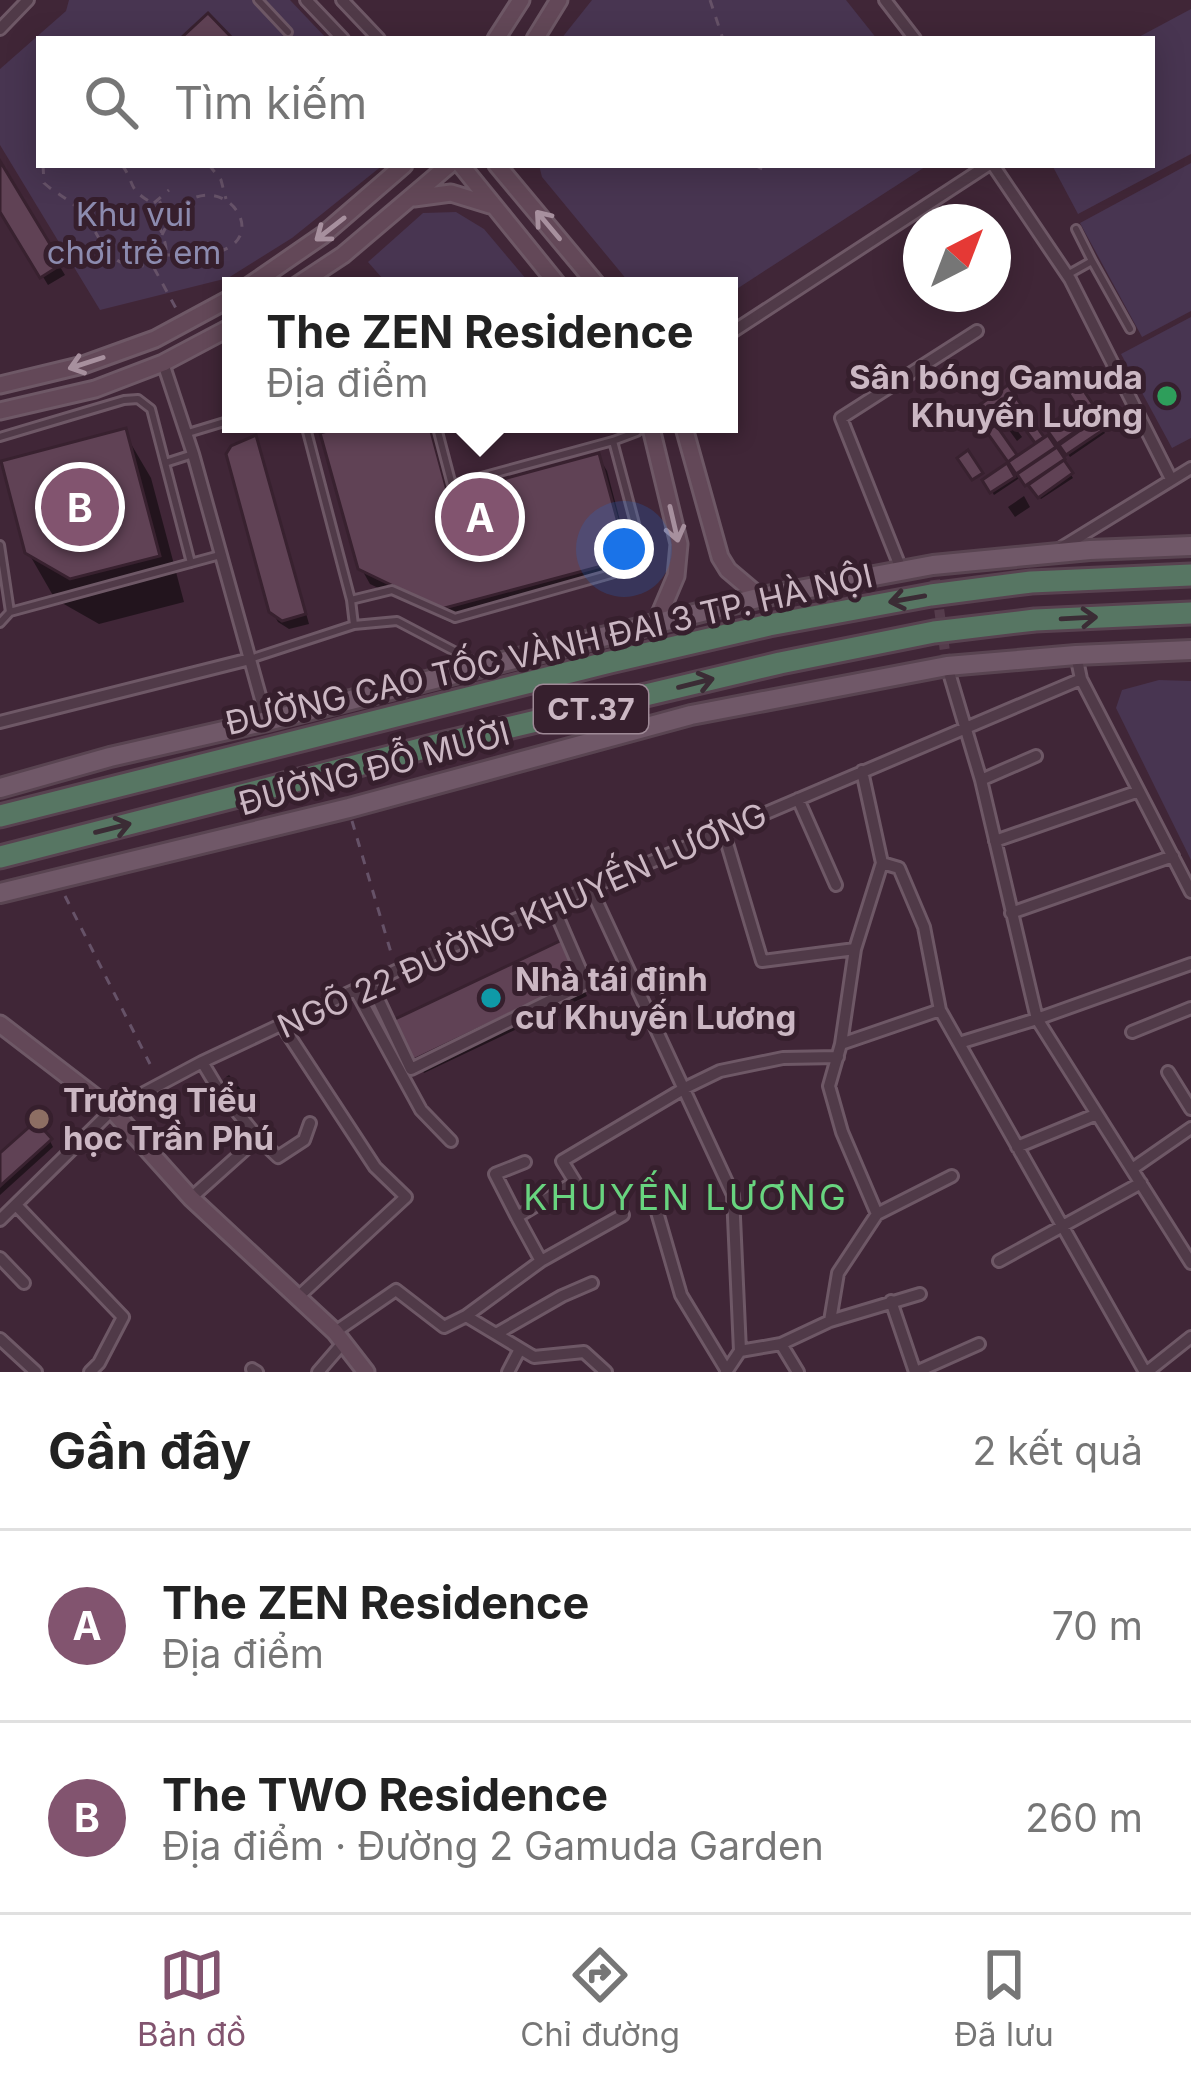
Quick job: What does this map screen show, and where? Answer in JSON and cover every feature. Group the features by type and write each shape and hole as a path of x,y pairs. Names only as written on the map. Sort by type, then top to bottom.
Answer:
{"highway":[{"name":"ĐƯỜNG CAO TỐC VÀNH ĐAI 3 TP. HÀ NỘI","path":"0,816 769,625 1030,582 1191,575"},
{"name":"ĐƯỜNG CAO TỐC VÀNH ĐAI 3 TP. HÀ NỘI","path":"0,857 780,663 934,632 1015,622 1191,614"}],"main road":[{"path":"0,788 760,597 901,569 1191,546"},
{"name":"ĐƯỜNG ĐỖ MƯỜI","path":"0,893 349,808 692,715 947,666 1191,650"}],"street":[{"path":"0,29 28,0"},
{"path":"306,0 340,36"},
{"path":"342,0 376,36"},
{"path":"498,36 520,0"},
{"path":"538,36 559,0"},
{"path":"885,0 913,36"},
{"path":"262,277 323,235 399,168"},
{"path":"310,277 343,255 446,168"},
{"path":"462,168 552,277"},
{"path":"500,168 591,277"},
{"path":"507,168 514,185"},
{"path":"738,328 986,168"},
{"path":"993,168 1067,275 1171,478"},
{"path":"412,199 451,193 494,207"},
{"path":"0,385 83,365 155,339 222,303"},
{"path":"901,569 841,418 977,331"},
{"path":"0,411 94,389 163,363 222,332"},
{"path":"155,339 193,454 267,721"},
{"path":"652,433 679,544 676,576 656,623"},
{"path":"685,433 720,557 760,597"},
{"path":"1052,554 1191,468"},
{"path":"1076,655 1081,679 1191,892"},
{"path":"0,722 250,659"},
{"path":"947,666 981,780 1037,1019 1191,1263"},
{"name":"NGÕ 22 ĐƯỜNG KHUYẾN LƯƠNG","path":"0,1220 112,1110 202,1062 396,971 1081,679"},
{"path":"981,780 1036,756"},
{"path":"862,771 882,863 854,949 830,1094 878,1214"},
{"path":"995,841 1139,791"},
{"path":"798,799 836,885"},
{"path":"723,830 762,961 854,949"},
{"path":"1011,914 1172,856"},
{"path":"882,863 899,868 924,927 940,1010 1146,1372 1191,1337"},
{"path":"590,887 733,1195 740,1351 726,1371 681,1295 658,1212"},
{"path":"371,984 411,1069 586,983 552,904"},
{"path":"958,1043 1191,964"},
{"path":"356,991 422,1109 451,1141"},
{"path":"1132,1032 1191,1008"},
{"path":"517,1217 575,1182 562,1160 685,1088 720,1071 752,1063 839,1051 940,1010"},
{"path":"0,1024 112,1110 191,1198 339,1337 366,1372"},
{"path":"282,1025 375,1167 406,1197 298,1297"},
{"path":"202,1062 273,1155 282,1156 304,1140 310,1123"},
{"path":"1168,1072 1191,1109"},
{"path":"1017,1147 1097,1114"},
{"path":"1132,1169 1191,1128"},
{"path":"191,1198 258,1138"},
{"path":"525,1162 495,1174 541,1261"},
{"path":"830,1321 838,1273 878,1214 952,1176"},
{"path":"999,1261 1141,1184"},
{"path":"16,1205 123,1317 90,1372"},
{"path":"318,1372 339,1337 395,1290 444,1327 541,1261 622,1215"},
{"path":"0,1258 24,1283"},
{"path":"496,1334 592,1283"},
{"path":"740,1351 781,1344 830,1321 920,1294"},
{"path":"891,1301 915,1372 979,1344"},
{"path":"466,1316 533,1357 584,1352 606,1372"},
{"path":"0,1339 33,1371"},
{"path":"781,1344 798,1372"},
{"path":"508,1372 520,1349"}],"lane":[{"path":"258,0 288,32"},
{"path":"1076,230 1130,328"},
{"path":"1067,275 1092,261"},
{"path":"94,389 106,405"},
{"path":"0,437 138,399 151,409 190,563"},
{"path":"185,434 222,423"},
{"path":"307,433 354,626"},
{"path":"438,433 452,485 634,433"},
{"path":"351,600 392,590 455,619 632,568 639,554 638,535 613,441"},
{"path":"165,463 193,454"},
{"path":"0,545 10,612"},
{"path":"0,623 10,612 222,555"},
{"path":"250,659 354,626 397,621 484,666"}],"path":[{"path":"710,0 722,36"},
{"path":"43,168 49,191 83,215 111,256 154,267 164,262 167,248 152,203 129,184 123,168"},
{"path":"166,255 218,252 235,244 243,231 243,221 211,168"},
{"path":"152,203 169,190"},
{"path":"159,231 193,196 205,193 226,200"},
{"path":"159,200 164,211 159,231"},
{"path":"154,267 185,324"},
{"path":"349,808 396,971"},
{"path":"56,879 150,1064"}],"green space":[{"name":"Khu vui chơi trẻ em","path":"69,0 290,0 324,36 38,36 66,11"},
{"path":"592,0 846,0 875,36 563,36"},
{"path":"1191,9 1191,154 1078,214 1054,168 1155,168 1155,36 1141,36"},
{"name":"Khu vui chơi trẻ em","path":"36,37 36,168 379,168 292,238 230,277 100,310 0,145 0,69"},
{"path":"1191,163 1191,311 1142,337 1080,223"},
{"path":"540,168 923,168 738,288 738,277 625,277 542,177"},
{"path":"456,212 484,229 524,277 381,277 368,262 423,213"},
{"name":"Sân bóng Gamuda Khuyến Lương","path":"1191,317 1191,438 1172,448 1121,354"},
{"path":"1159,680 1191,681 1191,860 1116,708 1122,690"}],"building":[{"path":"208,13 230,36 183,36"},
{"path":"0,161 62,264 40,278 0,212"},
{"path":"1072,373 1100,415 1088,423 1060,380"},
{"path":"1008,385 1022,406 986,431 972,410"},
{"path":"1022,406 1044,437 1035,443 1013,413"},
{"path":"1075,407 1086,424 1057,444 1045,427"},
{"path":"1099,417 1106,428 1066,455 1059,445"},
{"path":"996,425 1017,455 1008,462 986,431"},
{"path":"126,428 160,556 70,579 25,553 1,461"},
{"path":"320,433 431,433 448,494 599,453 628,559 441,609 358,569"},
{"path":"256,435 306,614 282,621 269,612 226,454 231,446"},
{"path":"1048,435 1056,447 1016,474 1008,462"},
{"path":"1057,447 1065,459 1025,486 1017,474"},
{"path":"968,450 983,473 972,480 957,458"},
{"path":"1064,460 1073,473 1038,498 1028,485"},
{"path":"1007,463 1015,477 990,493 982,480"},
{"name":"Nhà tái định cư Khuyến Lương","path":"562,940 581,980 413,1060 393,1020"},
{"path":"36,1121 52,1139 0,1186 0,1153"}],"tunnel":[{"path":"933,565 947,666"}],"place":[{"name":"Sân bóng Gamuda Khuyến Lương","path":"1167,396"},
{"name":"The TWO Residence","path":"80,507"},
{"name":"The ZEN Residence","path":"480,517"},
{"name":"Nhà tái định cư Khuyến Lương","path":"491,998"},
{"name":"Trường Tiểu học Trần Phú","path":"39,1119"}],"district":[{"name":"KHUYẾN LƯƠNG","path":"686,1197"}]}
